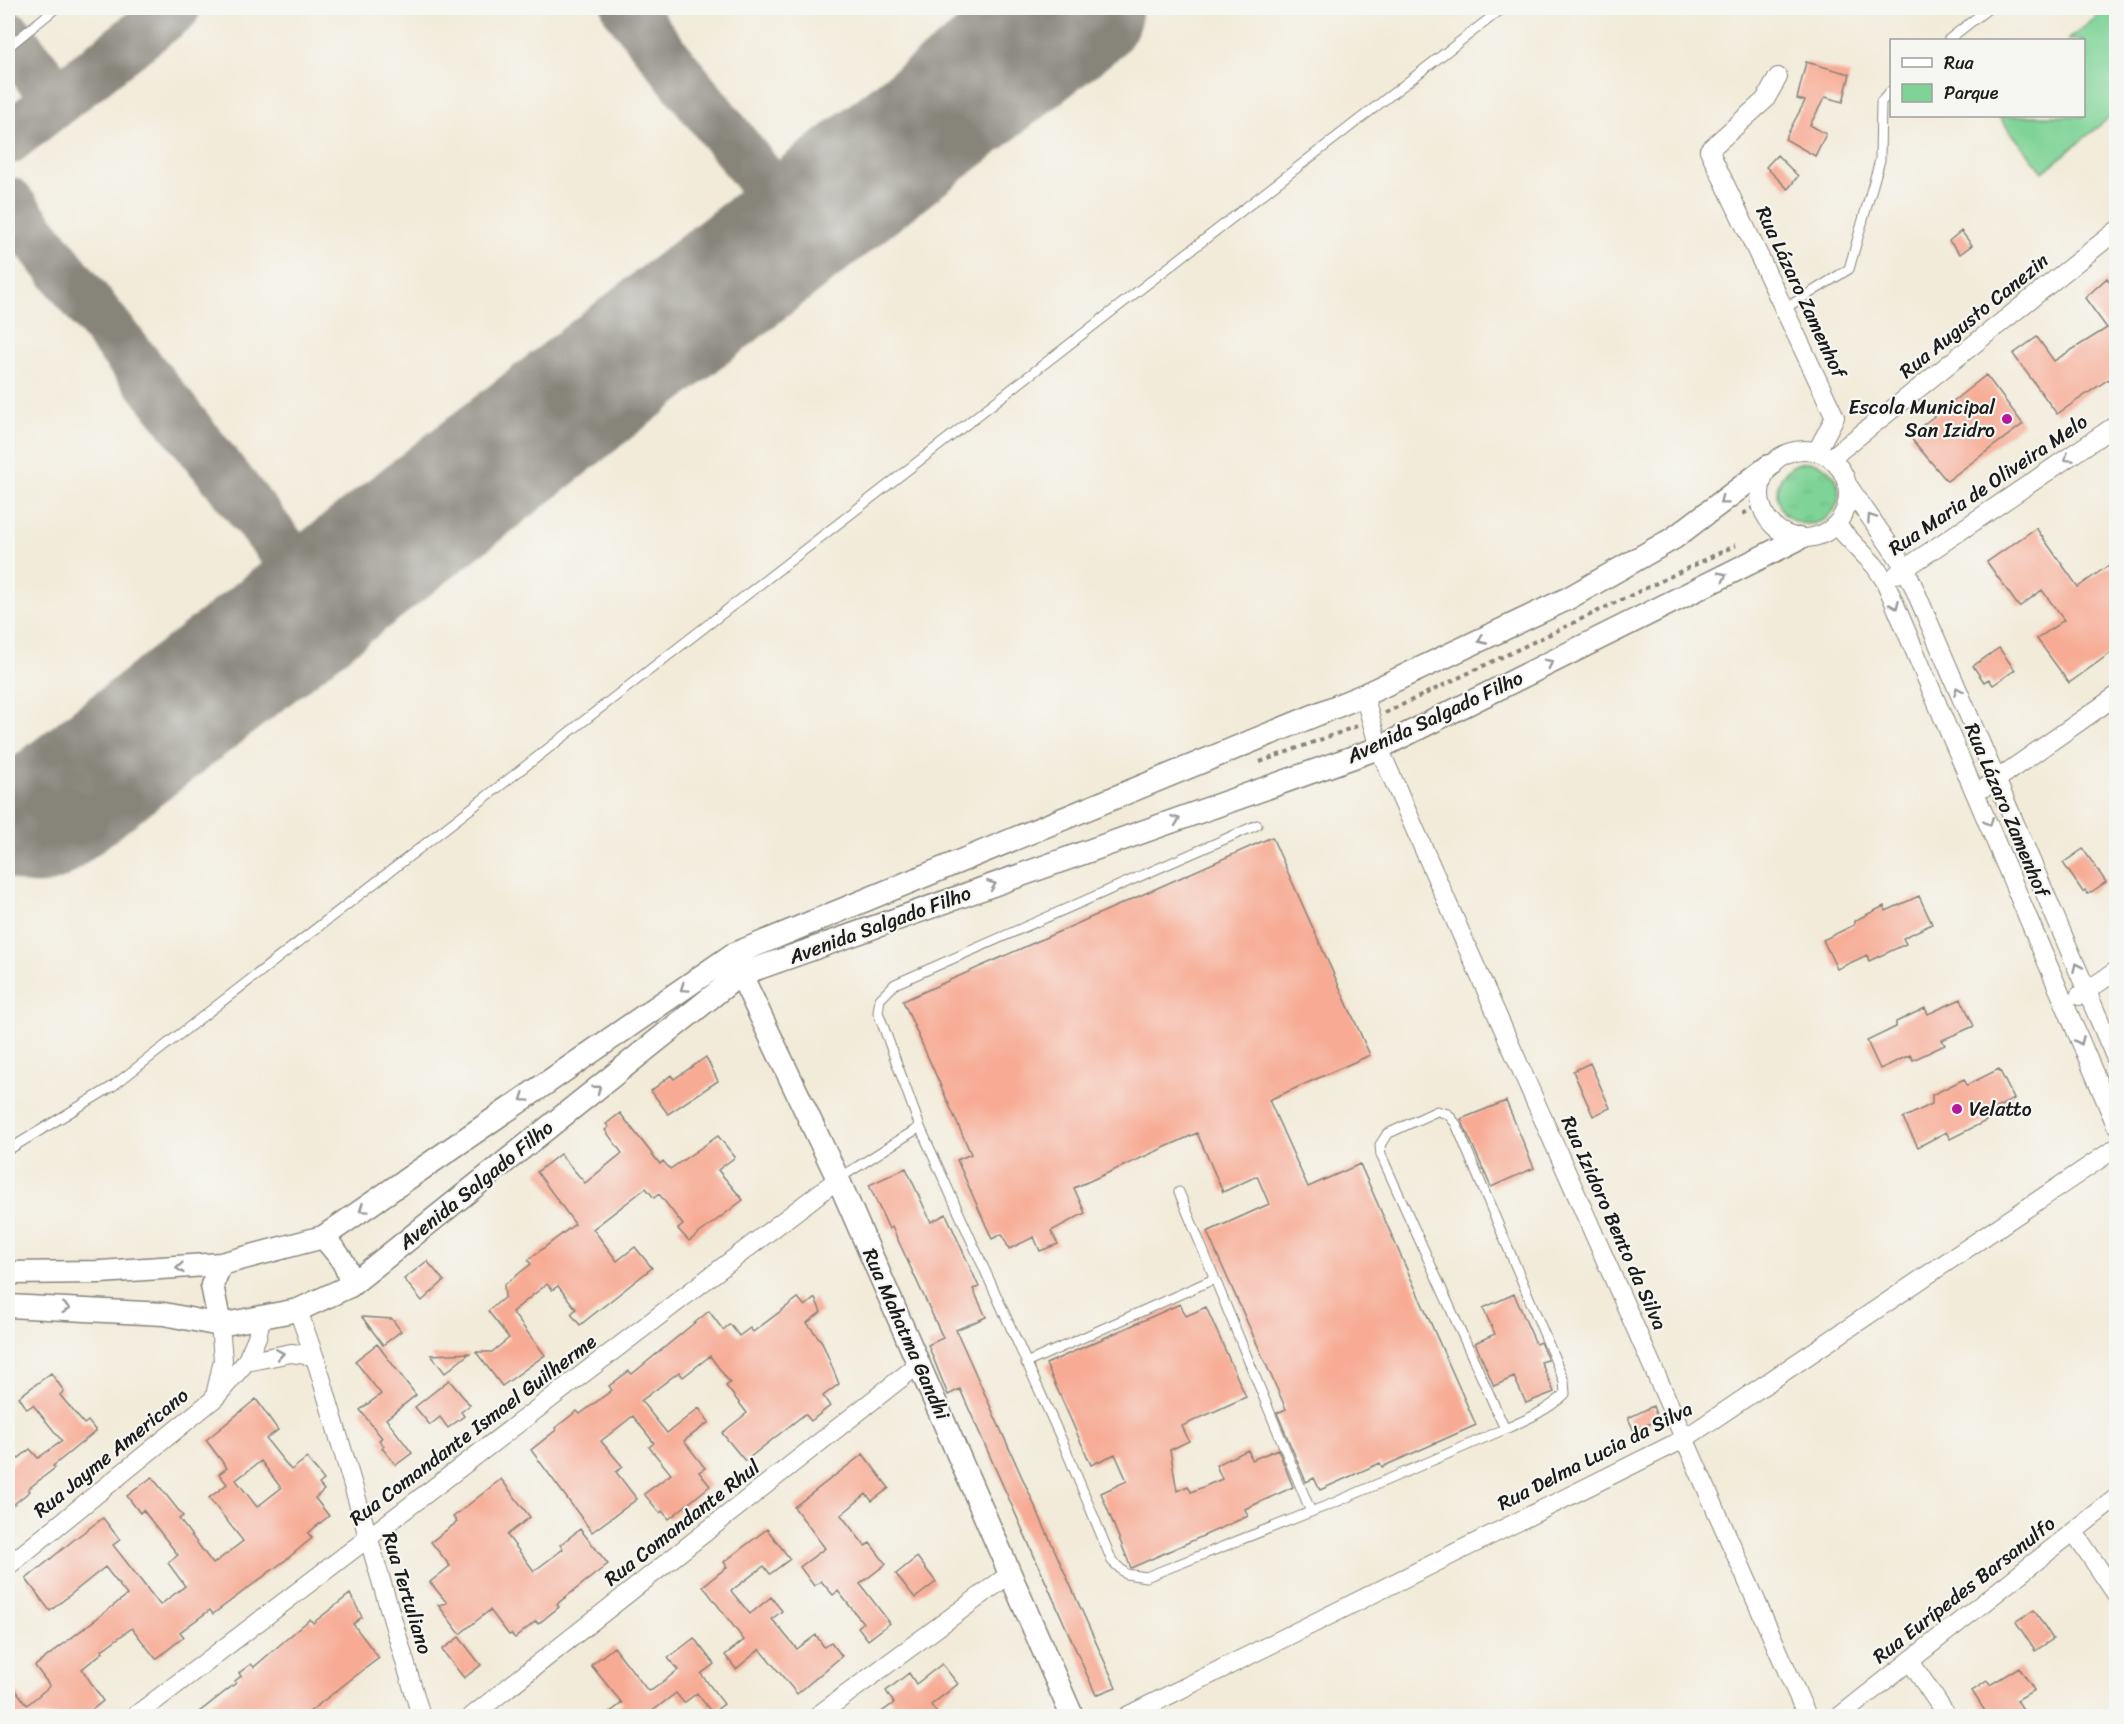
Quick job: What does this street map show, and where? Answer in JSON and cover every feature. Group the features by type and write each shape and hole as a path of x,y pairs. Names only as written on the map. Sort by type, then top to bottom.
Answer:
{"street":[{"name":"Rua Lázaro Zamenhof","path":"1778,77 1765,100 1709,150 1835,417 1824,455 1841,470 1847,484 1906,568 2116,1059"},
{"name":"Rua Augusto Canezin","path":"1824,455 2116,231"},
{"name":"Rua Maria de Oliveira Melo","path":"1885,581 2116,425"},
{"path":"736,965 1364,695 1567,600 1674,538 1779,457 1791,451 1824,455"},
{"path":"1769,466 1759,490 1764,516 1773,527 1798,539 1812,539 1825,534 1836,525 1846,506 1847,484"},
{"name":"Rua Lázaro Zamenhof","path":"1836,525 1875,566 1885,581 1977,793 2116,1125"},
{"name":"Avenida Salgado Filho","path":"8,1273 100,1272 221,1264 322,1237 736,965 1379,748 1798,539"},
{"name":"Rua Izidoro Bento da Silva","path":"1364,695 1379,748 1807,1716"},
{"path":"1977,793 1996,782 2116,696"},
{"name":"Avenida Salgado Filho","path":"8,1306 164,1314 220,1325 261,1319 298,1310 350,1286 736,965"},
{"name":"Rua Mahatma Gandhi","path":"736,965 838,1179 1072,1716"},
{"path":"2063,1003 2088,992 2116,971"},
{"name":"Rua Delma Lucia da Silva","path":"1127,1716 1684,1439 2116,1148"},
{"name":"Rua Comandante Ismael Guilherme","path":"135,1716 838,1179"},
{"path":"322,1237 343,1259 350,1274 350,1286"},
{"path":"220,1325 212,1285 221,1264"},
{"name":"Rua Tertuliano","path":"298,1310 314,1356 421,1716"},
{"name":"Rua Jayme Americano","path":"8,1566 215,1398 246,1362 257,1337 261,1319"},
{"name":"Rua Jayme Americano","path":"215,1398 223,1360 220,1325"},
{"path":"246,1362 291,1353 314,1356"},
{"name":"Rua Comandante Rhul","path":"472,1716 919,1364"},
{"name":"Rua Eurípedes Barsanulfo","path":"1840,1716 2116,1498"},
{"path":"2074,1532 2116,1594"},
{"path":"817,1716 1010,1574"},
{"path":"1910,1661 1947,1716"}],"lane":[{"path":"8,47 56,8"},
{"path":"8,1150 122,1078 1503,8"},
{"path":"1949,39 1989,8"},
{"path":"1784,309 1849,269 1880,160 1881,102 1890,92"},
{"path":"1257,825 895,984 880,999 878,1012 920,1127 1112,1561 1126,1574 1146,1577 1311,1512 1505,1429 1555,1404 1565,1394 1564,1381 1456,1124 1448,1114 1437,1111 1387,1134 1380,1145 1381,1155 1505,1429"},
{"path":"838,1179 920,1127"},
{"path":"1179,1192 1311,1512"},
{"path":"1026,1363 1214,1279"}],"green space":[{"path":"2108,8 2116,8 2116,112 2043,172 1999,117 2085,117 2085,39 2069,39"},
{"path":"1808,462 1820,464 1830,471 1837,481 1839,493 1837,505 1830,515 1820,522 1808,524 1796,522 1786,515 1779,505 1777,493 1779,481 1786,471 1796,464"}],"building":[{"path":"1806,62 1850,74 1843,102 1825,97 1810,125 1826,134 1815,156 1785,139 1805,101 1797,99"},
{"path":"1777,155 1798,176 1788,189 1766,167"},
{"path":"1961,231 1972,245 1960,254 1949,241"},
{"path":"2107,278 2116,291 2116,374 2057,414 2013,354 2037,337 2054,361 2107,328 2085,298"},
{"path":"1986,375 2023,424 1947,481 1909,436"},
{"path":"2036,528 2078,587 2109,565 2116,576 2116,649 2069,683 2037,639 2064,620 2042,590 2019,607 1987,562"},
{"path":"1999,648 2015,670 1993,685 1989,679 1984,682 1973,666"},
{"path":"1272,837 1370,1055 1269,1100 1308,1187 1360,1164 1476,1425 1382,1467 1380,1463 1320,1490 1314,1478 1306,1482 1277,1413 1286,1409 1207,1232 1269,1204 1257,1176 1223,1192 1197,1133 1074,1188 1085,1213 1051,1231 1058,1244 1040,1251 1034,1237 1009,1249 1002,1234 992,1239 957,1160 971,1154 903,1001"},
{"path":"2083,849 2106,882 2088,894 2085,890 2083,892 2063,863"},
{"path":"1919,896 1932,924 1903,938 1906,944 1869,961 1867,955 1837,969 1823,940 1854,925 1854,921 1884,906 1886,911"},
{"name":"Velatto","path":"1961,999 1974,1026 1942,1040 1945,1045 1913,1060 1910,1055 1880,1069 1867,1041 1896,1027 1896,1022 1925,1008 1928,1014"},
{"path":"706,1057 718,1081 668,1114 651,1091 671,1075 674,1079"},
{"path":"1590,1063 1610,1108 1593,1116 1573,1071"},
{"name":"Velatto","path":"1999,1069 2014,1099 1982,1115 1986,1121 1950,1139 1946,1132 1918,1147 1903,1118 1932,1104 1932,1095 1964,1079 1967,1085"},
{"path":"1506,1101 1534,1168 1491,1187 1461,1119"},
{"path":"620,1113 660,1164 663,1161 670,1169 718,1136 735,1157 718,1170 743,1200 689,1241 678,1229 683,1225 659,1194 654,1198 646,1188 593,1229 617,1261 635,1247 652,1268 580,1325 571,1314 576,1309 558,1286 552,1290 547,1284 512,1312 545,1355 502,1386 476,1352 492,1352 509,1338 488,1311 505,1297 504,1285 531,1264 528,1260 575,1224 537,1172 560,1154 585,1183 622,1153 605,1130 609,1127 606,1124"},
{"path":"906,1168 931,1222 946,1214 979,1287 973,1289 986,1317 956,1330 1116,1687 1096,1695 960,1389 948,1395 928,1345 943,1338 892,1227 889,1229 869,1185"},
{"path":"427,1261 444,1281 422,1301 404,1279"},
{"path":"1514,1294 1536,1344 1540,1342 1548,1360 1541,1362 1554,1392 1526,1403 1514,1377 1494,1386 1475,1343 1495,1334 1483,1308"},
{"path":"798,1298 805,1306 815,1298 821,1312 807,1323 822,1342 839,1384 823,1396 830,1406 811,1421 805,1414 745,1461 722,1433 747,1413 726,1386 730,1383 710,1356 683,1377 679,1372 641,1401 667,1433 699,1408 709,1422 684,1441 705,1468 699,1472 710,1486 669,1519 662,1511 660,1513 644,1494 671,1474 649,1447 654,1443 633,1416 601,1441 623,1467 616,1472 637,1499 592,1532 531,1450 556,1430 555,1428 577,1411 580,1414 612,1390 609,1386 629,1371 632,1374 709,1311 723,1330 730,1324 739,1336 750,1328 753,1332"},
{"path":"1180,1304 1186,1316 1206,1307 1246,1397 1182,1426 1189,1441 1170,1450 1177,1491 1188,1486 1191,1492 1222,1479 1216,1465 1248,1450 1252,1460 1278,1449 1293,1487 1245,1509 1248,1516 1131,1568 1101,1493 1127,1481 1115,1454 1091,1465 1046,1364"},
{"path":"362,1317 392,1319 401,1331 383,1345"},
{"path":"377,1344 416,1395 386,1419 412,1453 396,1465 382,1448 384,1446 379,1440 382,1438 360,1410 381,1394 355,1361"},
{"path":"470,1353 445,1373 431,1355"},
{"path":"51,1373 64,1391 60,1395 84,1424 88,1421 96,1431 53,1466 55,1468 28,1489 30,1491 8,1509 8,1467 30,1449 38,1458 62,1441 33,1405 27,1409 19,1397"},
{"path":"449,1380 470,1405 461,1412 464,1416 448,1428 440,1417 430,1425 415,1407"},
{"path":"256,1399 278,1430 266,1439 291,1470 307,1458 324,1480 319,1484 324,1490 315,1498 329,1516 308,1533 312,1538 287,1559 213,1614 210,1610 180,1632 184,1637 156,1659 132,1628 102,1650 103,1652 82,1669 103,1701 84,1716 8,1716 8,1680 27,1705 50,1686 35,1666 127,1595 105,1567 50,1611 26,1579 103,1518 120,1540 113,1545 160,1605 185,1586 168,1563 178,1555 143,1510 140,1513 127,1496 152,1477 183,1516 179,1519 213,1564 243,1541 209,1498 227,1484 219,1474 227,1468 206,1440","holes":["261,1461 281,1488 257,1507 236,1480"]},
{"path":"1653,1406 1658,1420 1634,1431 1628,1418"},
{"path":"863,1454 889,1488 872,1501 866,1494 841,1515 865,1546 870,1543 886,1564 860,1584 890,1623 868,1640 858,1627 863,1623 838,1591 833,1595 821,1581 814,1586 800,1567 825,1548 794,1507"},
{"path":"501,1479 530,1517 507,1535 534,1571 563,1549 560,1545 580,1529 608,1564 557,1604 559,1607 538,1624 536,1621 515,1638 509,1635 490,1610 460,1634 438,1605 447,1603 430,1582 450,1566 431,1542 457,1522 453,1517"},
{"path":"767,1529 790,1559 770,1574 764,1566 731,1591 750,1614 771,1597 782,1611 772,1619 797,1649 816,1635 824,1647 831,1642 842,1656 797,1694 760,1649 736,1669 725,1655 744,1640 703,1586 727,1567 724,1562"},
{"path":"917,1557 936,1582 915,1598 896,1574"},
{"path":"350,1594 362,1617 353,1624 379,1658 304,1716 194,1716 236,1683 235,1681 241,1676 239,1673 251,1664 254,1667 310,1619 313,1623"},
{"path":"2034,1610 2053,1639 2035,1651 2016,1622"},
{"path":"459,1637 481,1665 464,1678 442,1650"},
{"path":"694,1638 714,1664 701,1674 724,1704 712,1713 697,1693 684,1703 676,1693 646,1716 605,1716 622,1703 591,1665 614,1647 648,1691 652,1690 678,1670 668,1658"},
{"path":"942,1664 958,1684 931,1705 939,1716 876,1716 894,1703 886,1691 909,1673 916,1684"},
{"path":"2019,1667 2034,1690 2017,1700 2027,1716 1988,1716 1972,1691 1987,1681 1990,1685"}],"taxiway":[{"path":"8,139 175,8"},
{"path":"627,8 798,226"},
{"path":"8,36 58,100"},
{"path":"8,202 321,598"}],"runway":[{"path":"37,820 1078,8"}],"place":[{"name":"Escola Municipal San Izidro","path":"2007,419"},
{"name":"Velatto","path":"1957,1109"}]}
